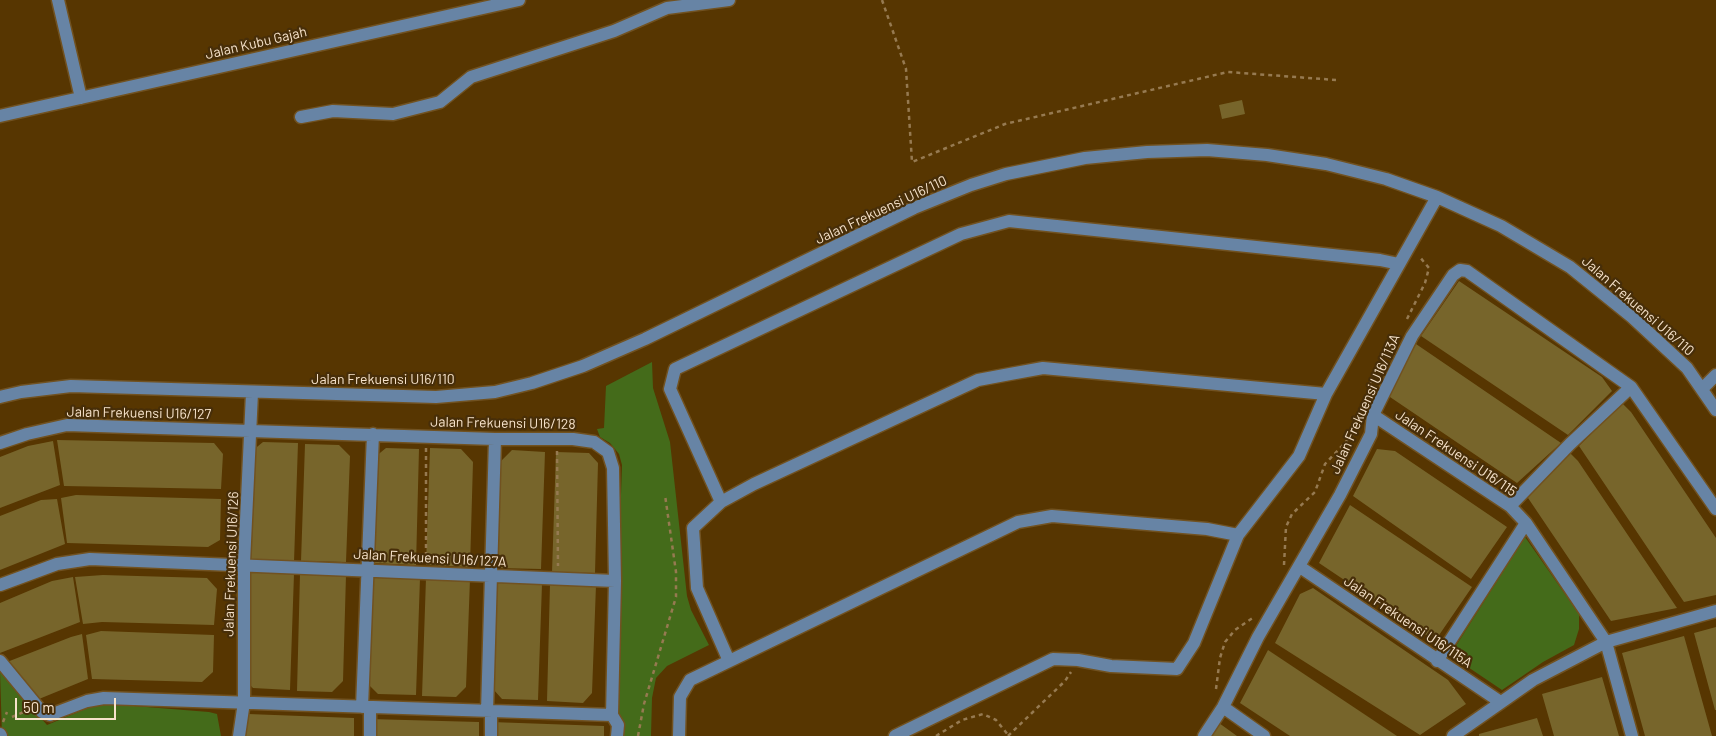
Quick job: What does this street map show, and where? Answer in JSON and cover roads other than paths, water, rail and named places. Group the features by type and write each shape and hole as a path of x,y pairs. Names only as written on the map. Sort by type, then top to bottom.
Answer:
{"street":[{"path":"58,0 81,98"},
{"name":"Jalan Kubu Gajah","path":"0,116 519,0"},
{"path":"301,117 334,111 393,114 440,102 471,77 614,31 667,8 729,0"},
{"name":"Jalan Frekuensi U16/110","path":"0,397 21,392 71,386 436,398 495,392 532,383 583,366 645,339 914,208 972,185 1006,174 1085,158 1147,152 1207,150 1267,155 1335,166 1386,180 1437,198 1501,226 1570,267 1632,317 1687,368 1716,410"},
{"path":"895,736 1053,659 1078,660 1111,666 1177,669 1194,643 1238,535 1298,456 1326,394 1437,198"},
{"path":"721,502 670,389 675,370 961,234 1009,221 1380,260 1399,264"},
{"name":"Jalan Frekuensi U16/113A","path":"1204,736 1219,702 1300,567 1370,434 1373,415 1412,336 1453,274 1460,270 1467,271 1617,375 1631,387 1716,508"},
{"path":"729,661 698,588 693,528 721,502 754,484 978,380 1043,368 1326,394"},
{"path":"1702,389 1716,375"},
{"path":"1510,506 1570,444 1631,387"},
{"name":"Jalan Frekuensi U16/126","path":"239,736 244,702 244,564 252,393"},
{"name":"Jalan Frekuensi U16/115","path":"1373,415 1510,506 1526,523 1606,642 1632,736"},
{"name":"Jalan Frekuensi U16/127","path":"0,443 27,434 67,425 250,430"},
{"name":"Jalan Frekuensi U16/128","path":"250,430 426,437 584,440 594,442 608,452 611,459 615,581 612,715 618,725 617,736"},
{"path":"370,736 366,707 367,570 373,434"},
{"path":"491,736 489,711 494,439"},
{"path":"679,736 680,697 690,680 1018,522 1052,516 1207,529 1238,535"},
{"path":"1437,661 1526,523"},
{"name":"Jalan Frekuensi U16/127A","path":"0,584 57,564 90,559 244,564 492,576 558,577 615,581"},
{"name":"Jalan Frekuensi U16/115A","path":"1300,567 1499,701"},
{"path":"1459,734 1499,701 1533,680 1606,642 1716,611"},
{"path":"0,661 42,712 50,715 87,700 104,698 612,715"},
{"path":"1219,702 1264,736"}]}
